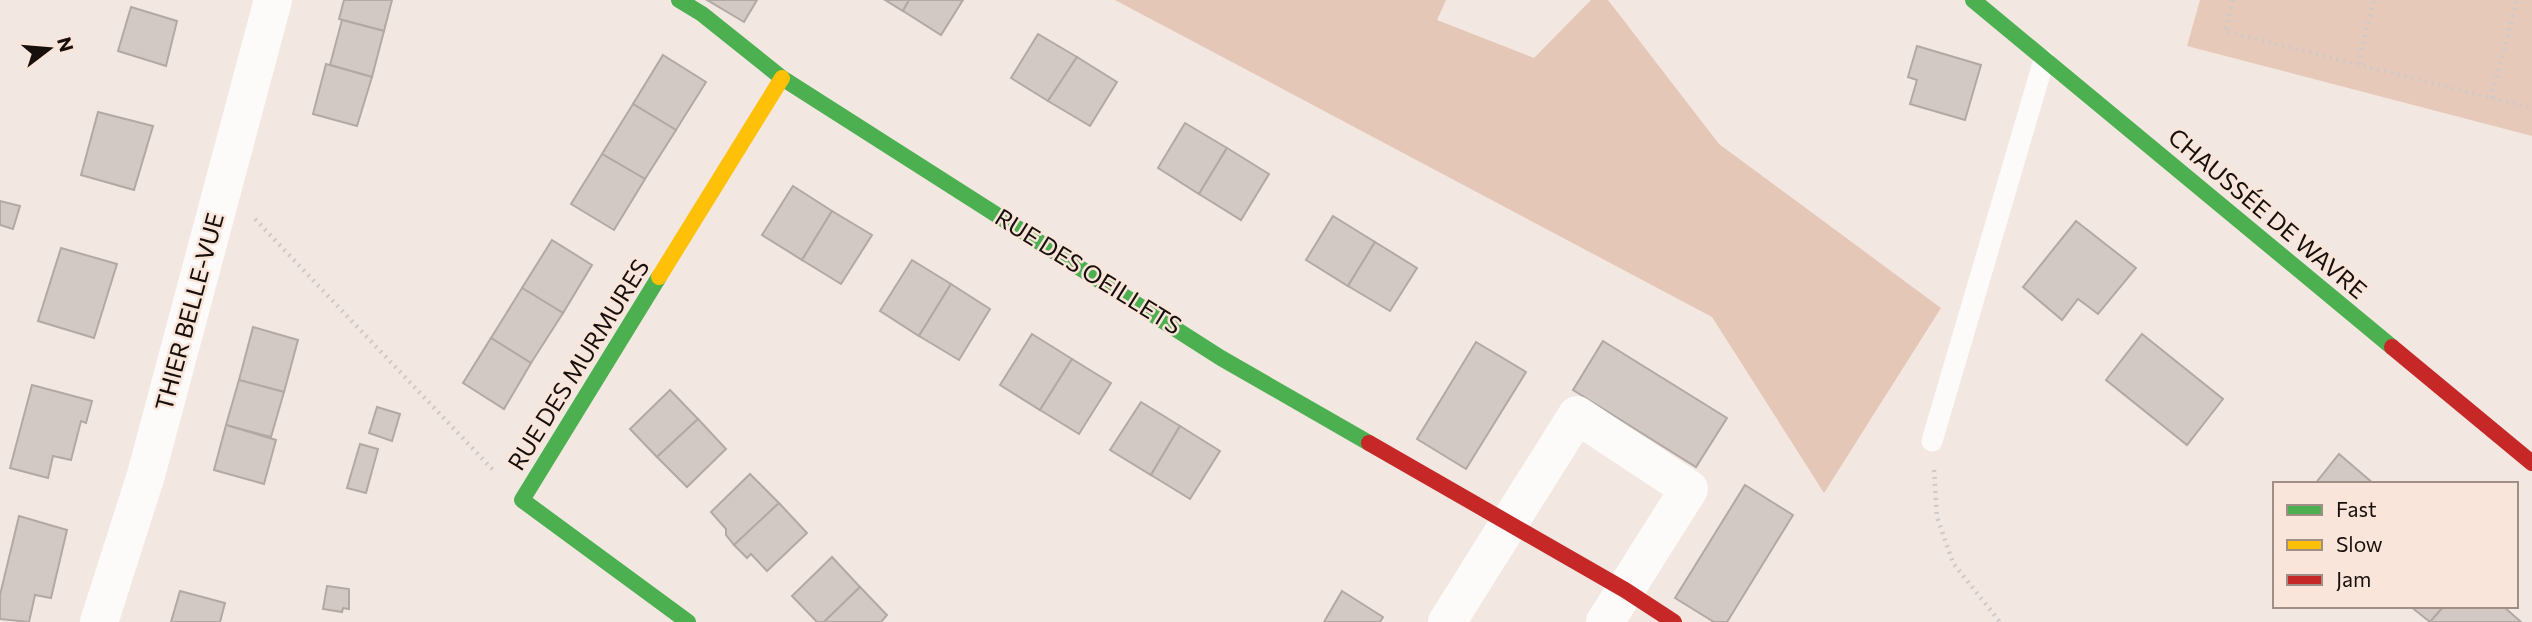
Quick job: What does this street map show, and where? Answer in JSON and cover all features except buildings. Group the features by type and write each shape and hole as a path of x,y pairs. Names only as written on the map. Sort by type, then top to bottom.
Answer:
{"street":[{"name":"THIER BELLE-VUE","path":"99,622 146,475 273,0"},
{"name":"RUE DES OEILLETS","path":"679,0 702,14 782,78 1221,358 1625,590 1674,622"},
{"name":"CHAUSSÉE DE WAVRE","path":"1973,0 2532,463"},
{"name":"RUE DES MURMURES","path":"688,622 522,500 782,78"},
{"path":"1447,622 1577,415 1689,489 1605,622"}],"lane":[{"path":"1932,441 2044,60"}],"path":[{"path":"2233,0 2225,31 2532,108"},
{"path":"2358,64 2374,0"},
{"path":"2491,98 2517,0"},
{"path":"223,185 522,500"},
{"path":"1932,441 1937,517 1953,563 2000,622"}],"shaded area":[{"path":"1115,0 1446,0 1437,20 1534,58 1591,0 1608,0 1719,144 1941,308 1824,493 1712,317"},
{"path":"2200,0 2532,0 2532,136 2187,46"}],"traffic: fast":[{"path":"679,0 702,14 782,78 1221,358 1369,443"},
{"path":"1973,0 2392,347"},
{"path":"659,277 522,500 688,622"}],"traffic: slow":[{"path":"659,277 782,78"}],"traffic: jam":[{"path":"2392,347 2532,463"},
{"path":"1369,443 1625,590 1674,622"}]}
